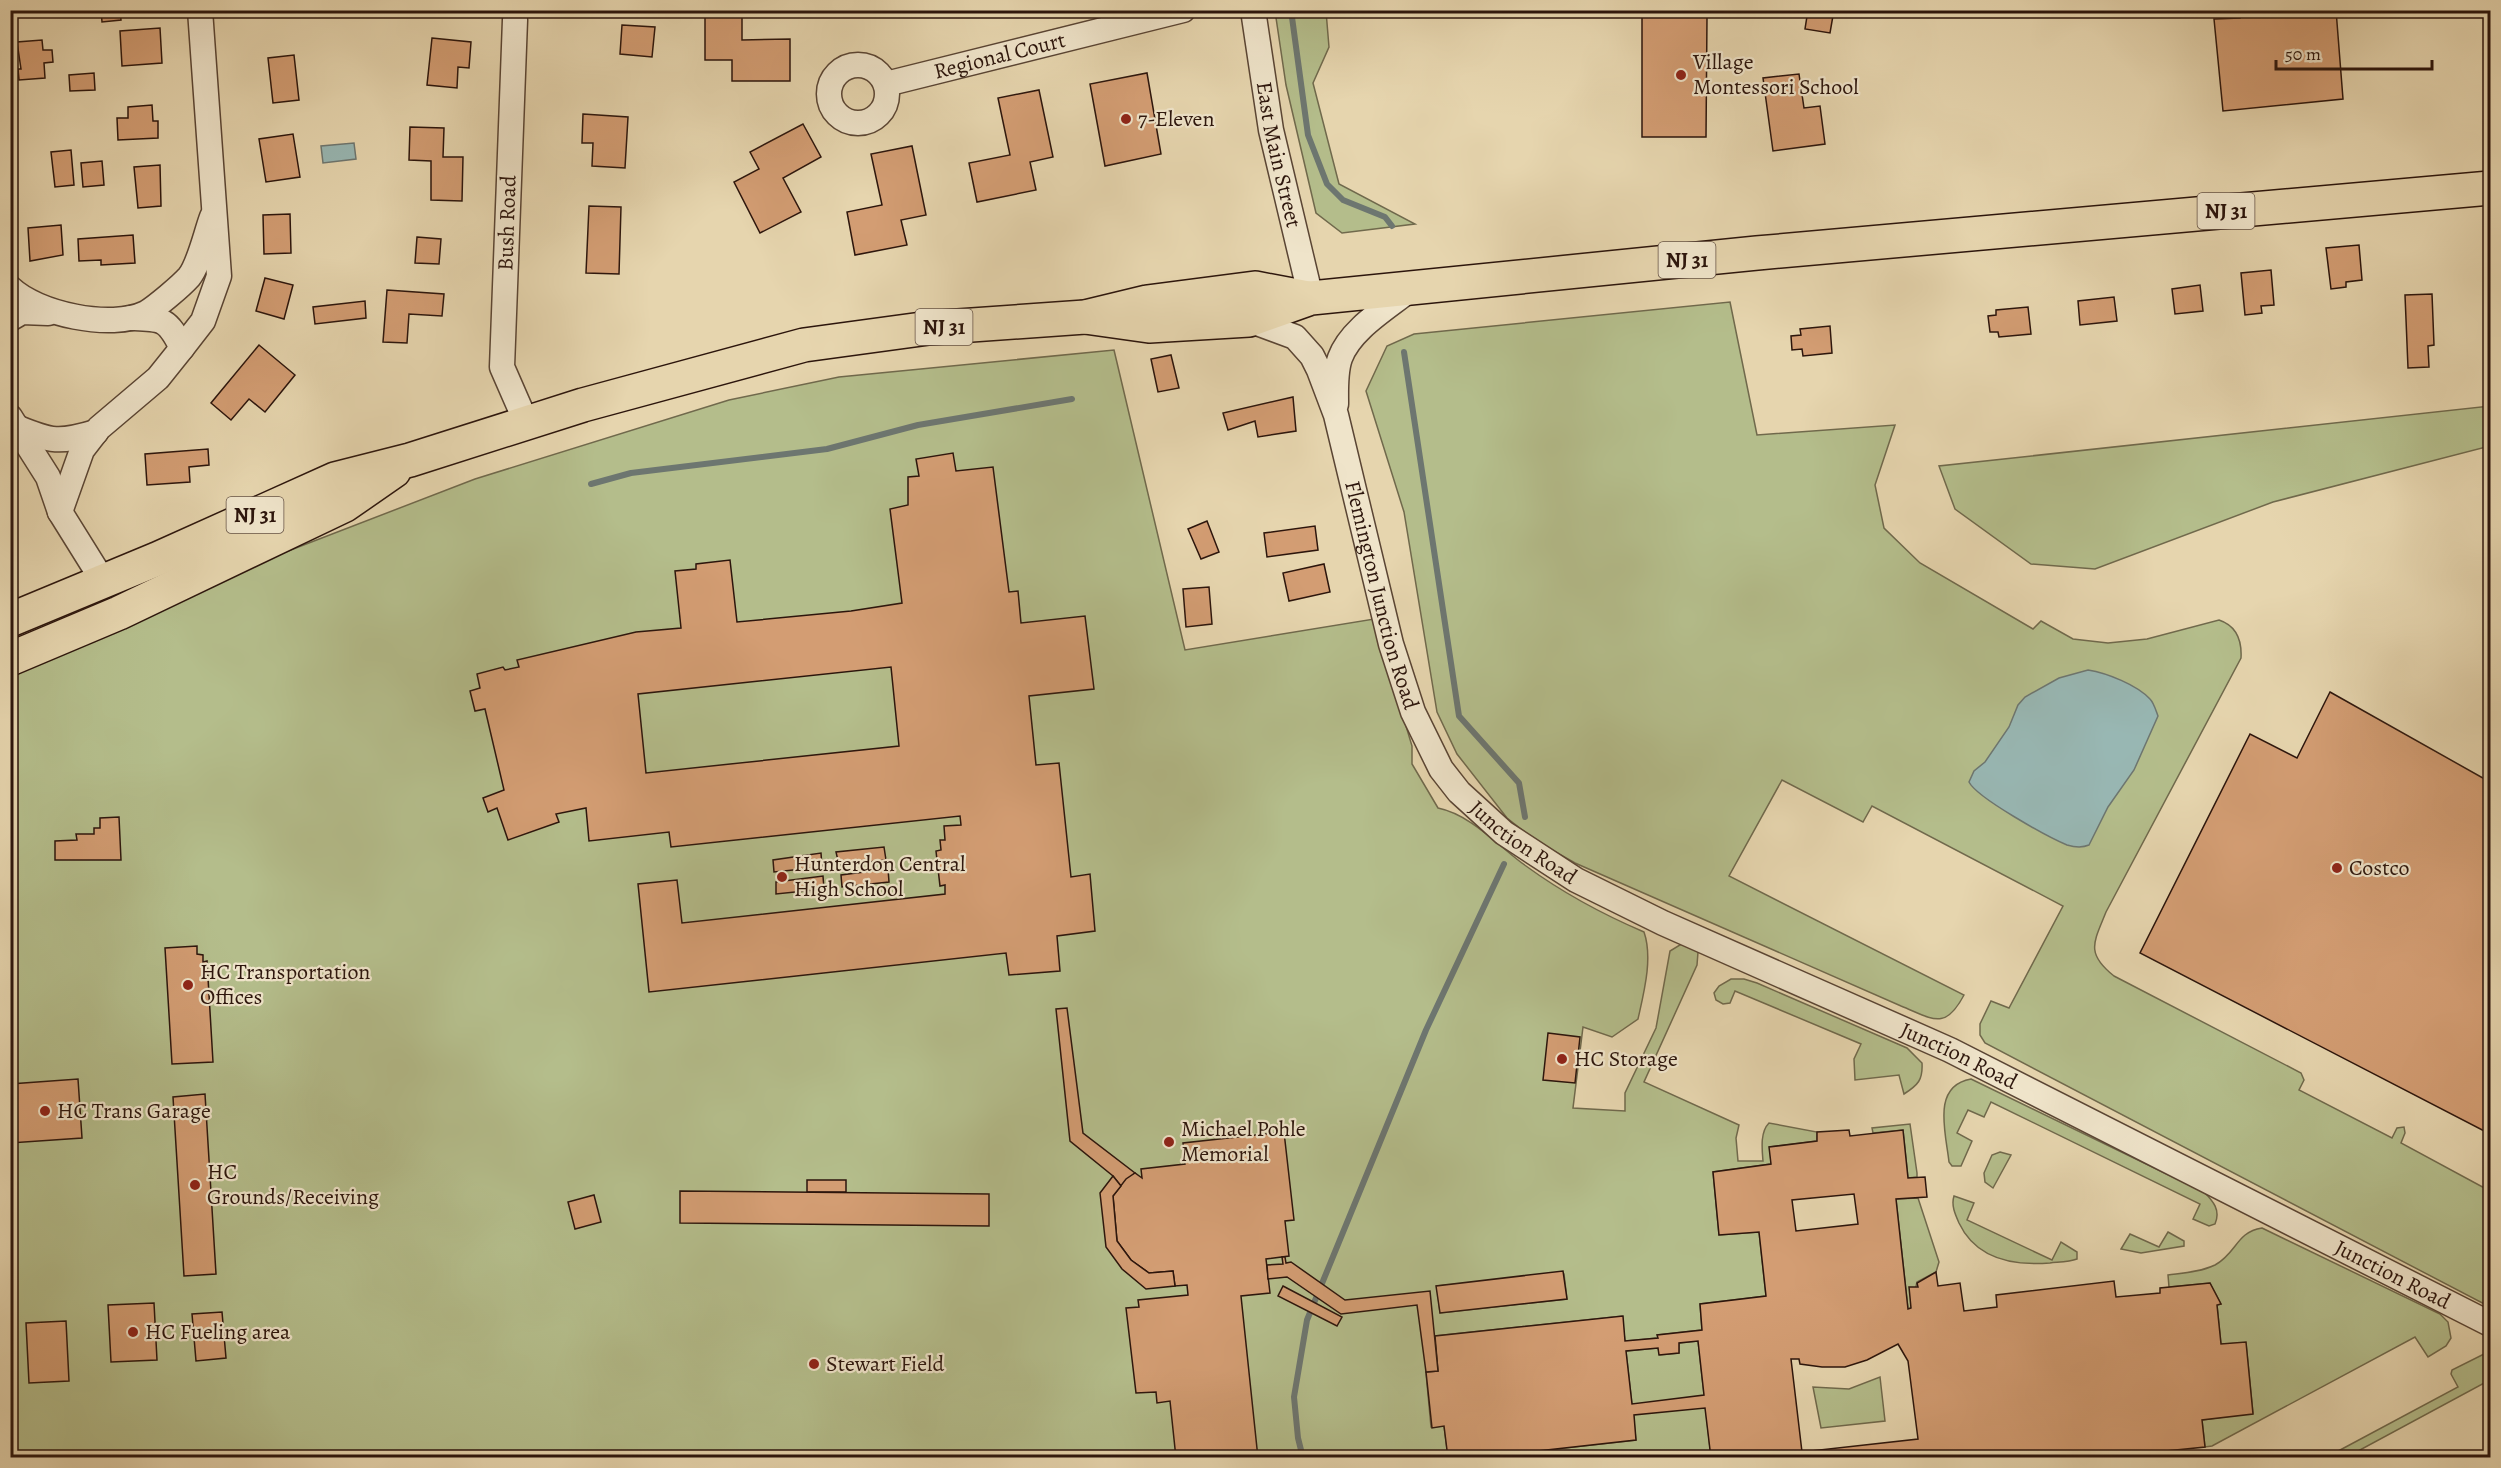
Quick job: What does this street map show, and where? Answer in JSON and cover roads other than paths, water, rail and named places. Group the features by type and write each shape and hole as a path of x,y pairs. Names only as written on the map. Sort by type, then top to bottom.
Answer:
{"highway":[{"name":"NJ 31","path":"1085,317 1149,326 1249,320 1311,298 1413,287 1757,253 2490,188"},
{"name":"NJ 31","path":"10,620 335,479 410,460 526,422 804,345 929,328 1085,317 1147,302 1255,288 1311,298"},
{"name":"NJ 31","path":"10,659 118,613 345,506 410,460"}],"street":[{"path":"60,512 81,450 96,432 146,390 182,348 203,321 219,276 200,10"},
{"name":"Regional Court","path":"886,84 1183,10"},
{"name":"East Main Street","path":"1253,10 1271,130 1311,298"},
{"name":"Bush Road","path":"515,20 502,367 526,422"},
{"path":"127,318 146,313 189,277 215,209"},
{"path":"1336,415 1336,380 1340,358 1346,345 1356,333 1413,287"},
{"path":"10,288 20,297 57,314"},
{"path":"10,319 22,312 104,319 160,319 171,326 182,348"},
{"path":"1249,320 1295,337 1304,345 1319,370 1336,415"},
{"name":"Flemington Junction Road","path":"1336,415 1391,644 1413,712 1441,769"},
{"path":"13,422 45,439 67,441 96,432"},
{"path":"13,422 48,477 60,512 103,581"},
{"name":"Junction Road","path":"1441,769 1459,792 1504,833 1576,880 1663,923 1950,1050 2490,1324"}],"water":[{"path":"354,143 356,159 323,163 321,146"},
{"path":"2088,670 2113,677 2138,689 2154,705 2158,716 2134,770 2108,807 2089,845 2078,847 2058,841 2014,816 1985,797 1969,782 1974,771 1985,762 2009,727 2018,705 2025,697 2059,678"}],"waterway":[{"path":"1291,10 1308,135 1327,184 1343,200 1385,217 1392,226"},
{"path":"1404,352 1459,716 1519,783 1525,817"},
{"path":"591,484 631,473 827,449 918,425 1072,399"},
{"path":"1303,1458 1298,1438 1294,1397 1307,1320 1426,1030 1504,864"}],"place":[{"name":"Village Montessori School","path":"1681,75"},
{"name":"7-Eleven","path":"1126,119"},
{"name":"Costco","path":"2337,868"},
{"name":"Hunterdon Central High School","path":"782,877"},
{"name":"HC Transportation Offices","path":"188,985"},
{"name":"HC Storage","path":"1562,1059"},
{"name":"HC Trans Garage","path":"45,1111"},
{"name":"Michael Pohle Memorial","path":"1169,1142"},
{"name":"HC Grounds/Receiving","path":"195,1185"},
{"name":"HC Fueling area","path":"133,1332"},
{"name":"Stewart Field","path":"814,1364"}]}
